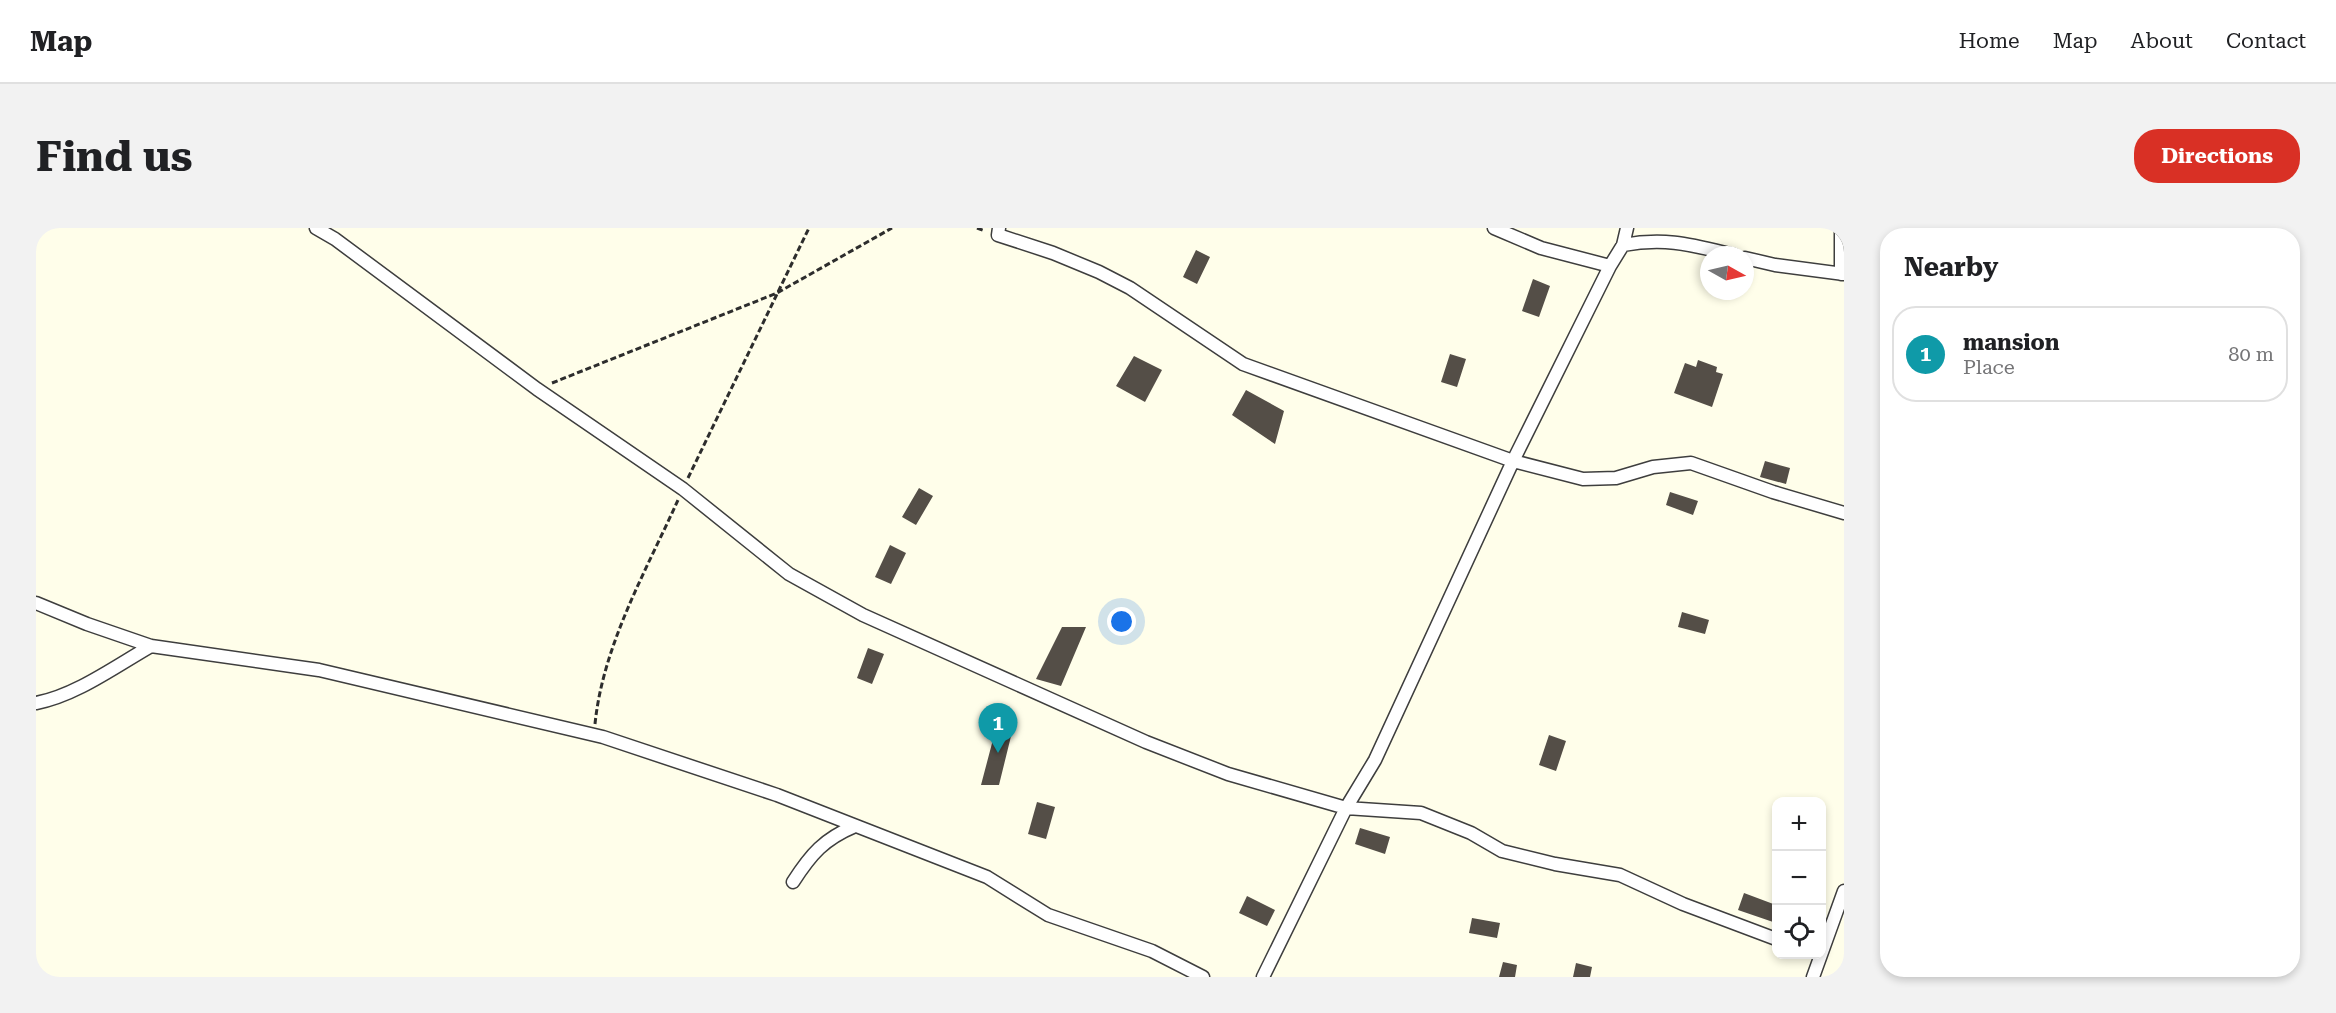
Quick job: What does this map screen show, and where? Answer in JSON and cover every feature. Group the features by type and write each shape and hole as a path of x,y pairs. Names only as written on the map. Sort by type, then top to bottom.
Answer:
{"street":[{"path":"316,228 537,389 683,489 789,574 862,615 1146,742 1228,774 1346,808 1421,813 1471,833 1502,851 1555,864 1620,875 1683,904 1772,937"},
{"path":"999,228 998,235 1053,253 1130,288 1243,364 1513,461 1583,479 1616,478 1653,467 1691,463 1773,492 1844,513"},
{"path":"1494,228 1551,251 1610,267"},
{"path":"1263,977 1346,808 1375,760 1513,461 1623,245 1627,228"},
{"path":"1754,260 1842,274 1841,228"},
{"path":"1623,245 1648,240 1675,241 1700,247"},
{"path":"36,603 87,624 151,646 319,670 603,736 777,795 987,878 1048,915 1152,951 1203,977"},
{"path":"36,703 53,700 151,646"},
{"path":"793,882 817,849 835,834 855,826"},
{"path":"1826,941 1844,891"},
{"path":"1813,977 1819,959"}],"path":[{"path":"537,389 777,293 892,228"}],"building":[{"path":"1196,250 1210,257 1197,284 1183,277"},
{"path":"1533,279 1550,286 1539,317 1522,311"},
{"path":"1450,354 1466,359 1457,387 1441,382"},
{"path":"1134,356 1162,370 1145,402 1116,386"},
{"path":"1698,360 1717,367 1716,372 1723,374 1712,407 1674,393 1685,363 1696,367"},
{"path":"1246,390 1284,411 1275,444 1232,415"},
{"path":"1765,461 1790,468 1786,484 1760,477"},
{"path":"919,488 933,496 916,525 902,517"},
{"path":"1670,492 1698,501 1693,515 1666,505"},
{"path":"890,545 906,553 891,584 875,577"},
{"path":"1682,612 1709,620 1705,634 1678,627"},
{"path":"1062,627 1086,627 1061,686 1036,679"},
{"path":"868,648 884,654 872,684 857,678"},
{"path":"1000,713 1015,720 999,785 981,785"},
{"path":"1549,735 1566,741 1556,771 1539,765"},
{"path":"1037,802 1055,807 1046,839 1028,834"},
{"path":"1360,828 1390,837 1385,854 1355,844"},
{"path":"1744,893 1772,904 1772,922 1738,910"},
{"path":"1247,896 1275,910 1267,926 1239,913"},
{"path":"1472,918 1500,923 1497,938 1469,933"},
{"path":"1503,962 1517,965 1515,977 1499,977"},
{"path":"1576,963 1592,967 1590,977 1573,977"}],"place":[{"name":"mansion","path":"998,753"}]}
